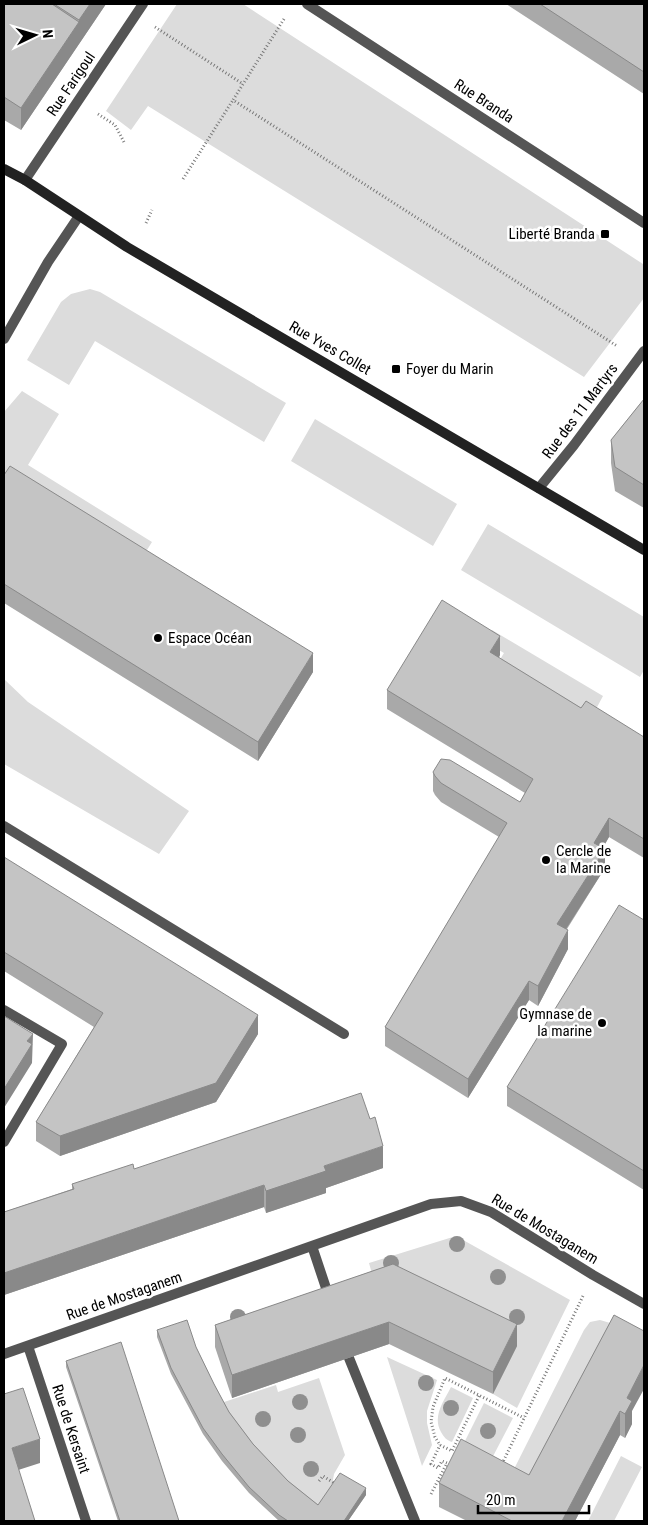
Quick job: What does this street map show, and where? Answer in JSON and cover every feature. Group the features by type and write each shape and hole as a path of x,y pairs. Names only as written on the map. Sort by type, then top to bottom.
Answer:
{"main road":[{"name":"Rue Yves Collet","path":"4,168 144,257 644,550"}],"street":[{"name":"Rue Farigoul","path":"25,180 143,4"},
{"name":"Rue Branda","path":"307,4 644,223"},
{"path":"4,339 48,262 79,216"},
{"name":"Rue des 11 Martyrs","path":"539,488 574,445 644,351"},
{"path":"4,826 344,1034"},
{"path":"4,1010 62,1044 4,1142"},
{"name":"Rue de Mostaganem","path":"4,1354 431,1204 462,1201 491,1212 593,1276 644,1304"},
{"path":"312,1246 332,1307"},
{"name":"Rue de Kersaint","path":"28,1346 86,1521"},
{"path":"349,1358 415,1521"}],"path":[{"path":"183,179 284,19"},
{"path":"160,30 243,84"},
{"path":"233,100 637,360"},
{"path":"97,113 115,124 125,144"},
{"path":"146,223 152,210"},
{"path":"501,1466 593,1276"},
{"path":"460,1454 440,1445 435,1437 431,1422 433,1408 446,1378 524,1418"},
{"path":"452,1451 479,1396"},
{"path":"440,1445 431,1464 438,1468 442,1461 447,1463 440,1478"},
{"path":"319,1481 323,1476 334,1483"}],"shaded area":[{"path":"177,4 243,4 643,264 644,298 584,377 148,106 131,130 106,111"},
{"path":"90,289 100,292 286,403 264,442 95,341 69,385 27,360 61,302 71,294"},
{"path":"22,391 59,414 28,465 152,542 140,561 4,488 4,412"},
{"path":"315,419 457,504 433,546 291,461"},
{"path":"488,524 644,617 644,670 640,677 461,570"},
{"path":"492,630 603,696 596,709 600,724 493,671 504,653 485,642"},
{"path":"4,679 28,702 189,811 159,854 4,764"},
{"path":"456,1236 570,1300 517,1408 493,1394 516,1346 377,1292 369,1263"},
{"path":"600,1320 617,1325 529,1498 506,1485 584,1330 590,1322"},
{"path":"387,1357 437,1380 427,1411 427,1423 432,1445 422,1466"},
{"path":"319,1378 345,1455 334,1474 331,1491 318,1512 280,1479 221,1403 276,1385 278,1392"},
{"path":"451,1387 473,1398 452,1442 442,1434 438,1420 442,1403"},
{"path":"484,1403 513,1418 490,1462 462,1447"},
{"path":"621,1456 642,1467 614,1521 588,1521"}],"building":[{"path":"4,4 52,4 79,22 21,108 4,97"},
{"path":"54,4 90,4 79,20"},
{"path":"540,4 644,4 644,72"},
{"path":"644,399 644,485 615,467 611,440"},
{"name":"Espace Océan","path":"10,466 313,653 258,742 4,584 4,475"},
{"name":"Cercle de la Marine","path":"442,600 500,636 490,652 581,708 586,701 644,737 644,839 609,818 594,843 605,849 557,924 568,930 538,986 529,981 468,1079 385,1027 507,823 441,783 433,772 441,759 450,760 520,802 533,779 387,690"},
{"path":"4,857 258,1015 216,1083 60,1136 36,1122 103,1013 4,952"},
{"name":"Gymnase de la marine","path":"619,905 644,920 644,1171 507,1087"},
{"path":"4,1016 33,1034 27,1041 32,1044 4,1089"},
{"path":"361,1093 370,1119 375,1117 383,1146 324,1166 326,1171 266,1191 264,1185 4,1273 4,1212 74,1189 72,1184 133,1164 134,1169"},
{"path":"393,1264 517,1324 493,1372 389,1322 232,1375 215,1325"},
{"path":"614,1315 644,1331 644,1365 627,1398 632,1401 625,1414 620,1411 562,1521 512,1521 439,1483 461,1439 529,1475"},
{"path":"187,1320 196,1347 229,1412 253,1444 288,1481 318,1505 340,1473 366,1488 344,1521 288,1521 249,1487 222,1454 203,1428 171,1368 157,1330"},
{"path":"121,1342 179,1521 120,1521 66,1361"},
{"path":"23,1388 40,1439 12,1448 35,1521 4,1521 4,1394"}],"place":[{"name":"Liberté Branda","path":"605,234"},
{"name":"Foyer du Marin","path":"396,369"},
{"name":"Espace Océan","path":"158,638"},
{"name":"Cercle de la Marine","path":"546,860"},
{"name":"Gymnase de la marine","path":"602,1023"}]}
